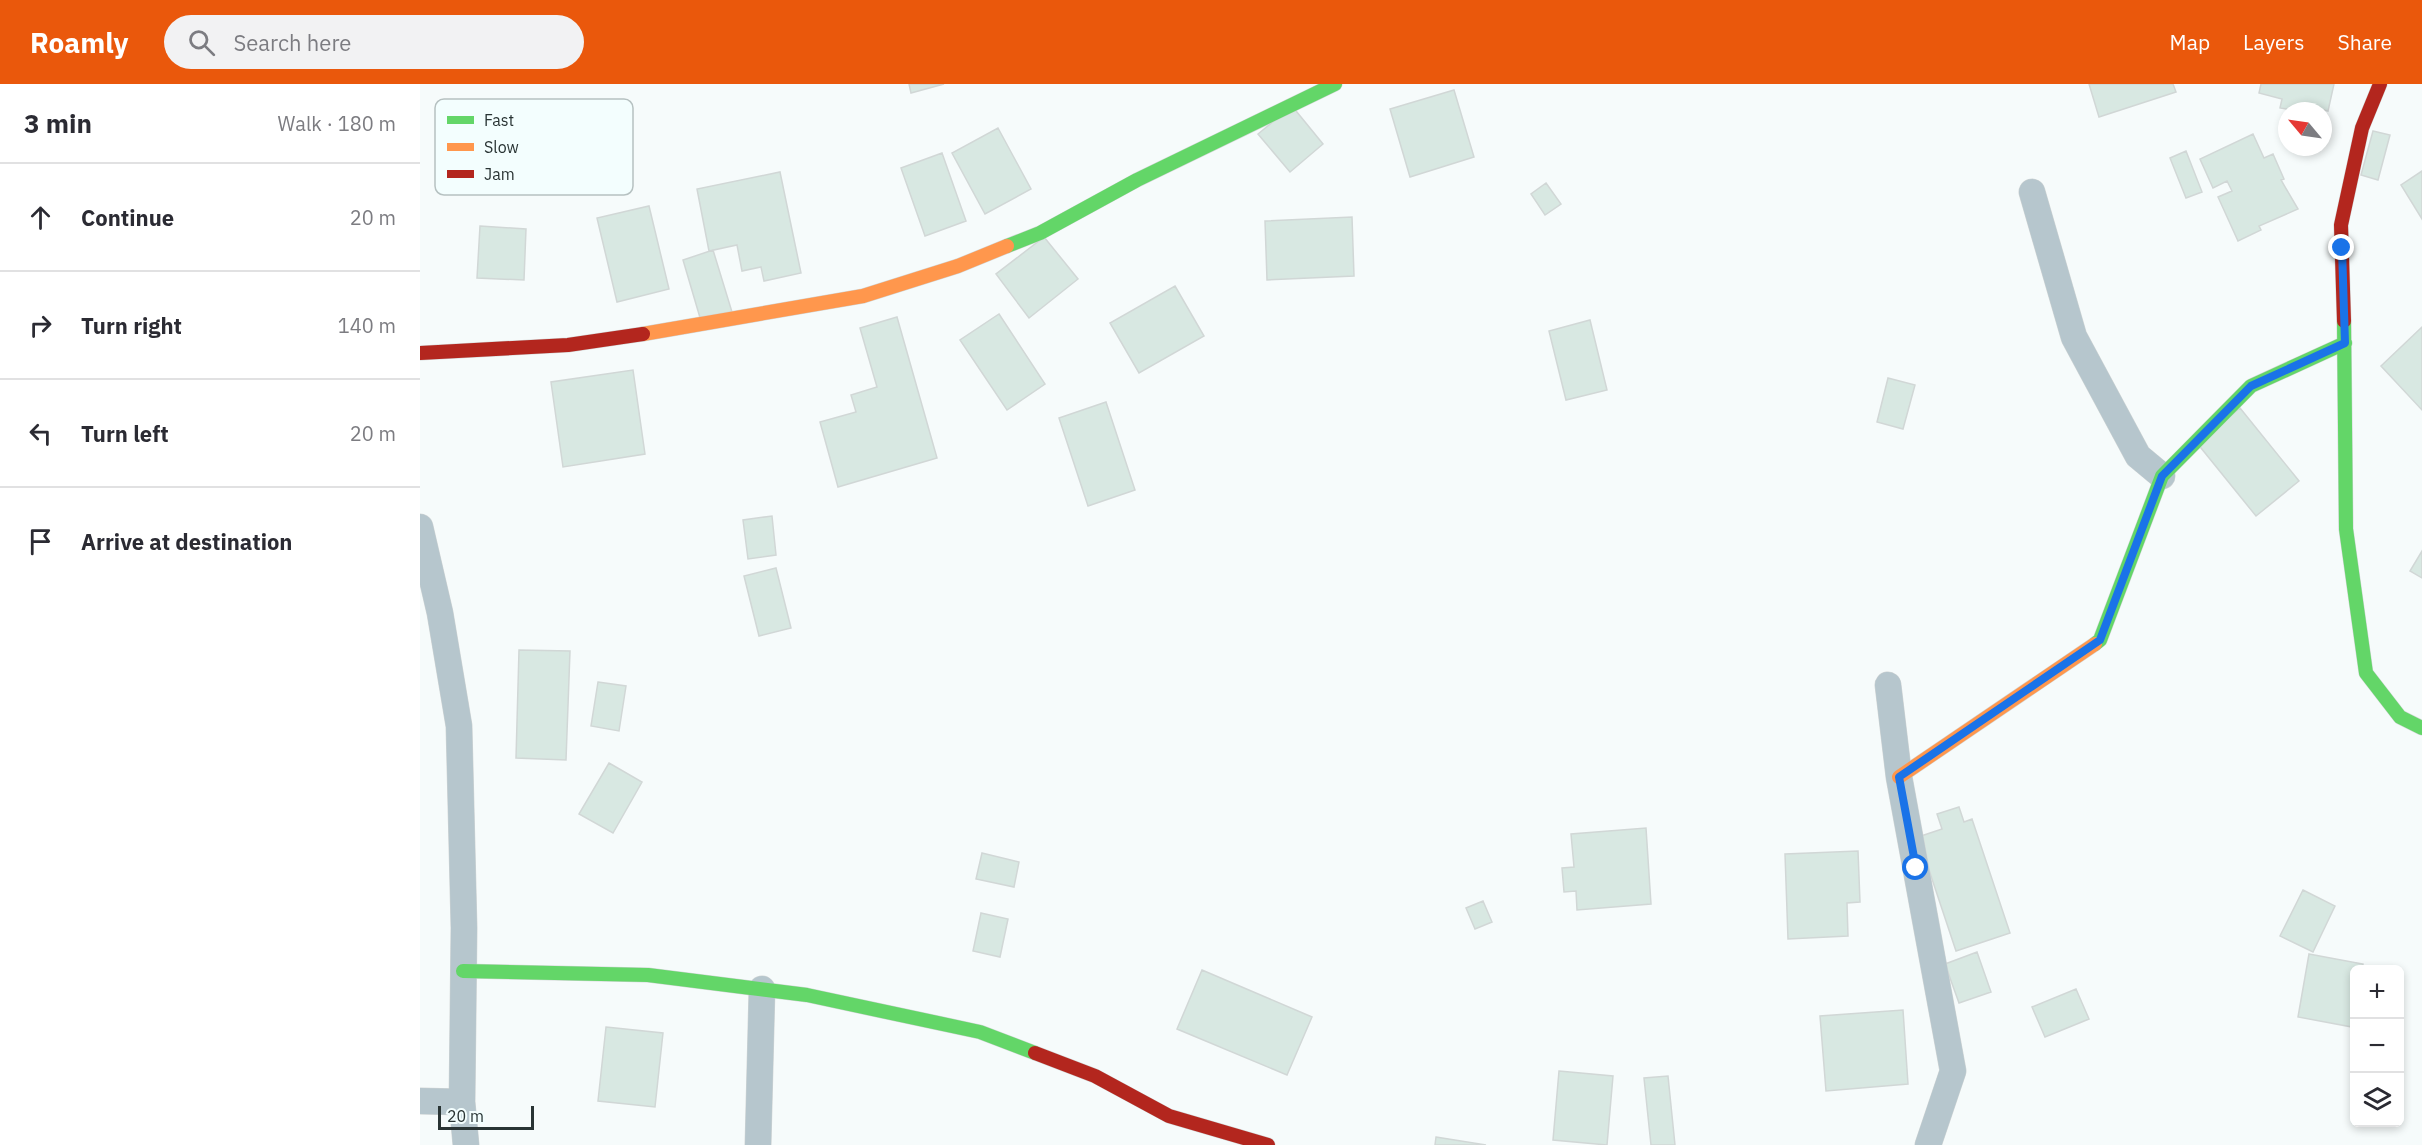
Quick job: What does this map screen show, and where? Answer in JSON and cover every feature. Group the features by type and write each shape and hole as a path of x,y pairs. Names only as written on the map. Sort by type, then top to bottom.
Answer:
{"street":[{"path":"420,352 568,345 714,324 862,296 957,266 1040,233 1137,180 1335,84"},
{"path":"2380,84 2362,128 2341,225 2345,343 2346,529 2367,673 2400,717 2422,728"},
{"path":"2032,192 2074,337 2138,456 2162,476"},
{"path":"1899,777 2100,640 2162,476 2251,386 2345,343"},
{"path":"420,527 440,613 459,726 463,971 462,1102 466,1145"},
{"path":"1888,685 1899,777 1953,1071 1928,1145"},
{"path":"463,971 648,975 807,995 980,1032 1095,1076 1169,1116 1268,1145"},
{"path":"758,1145 762,989"},
{"path":"420,1101 462,1102"}],"building":[{"path":"909,84 944,84 911,93"},
{"path":"2089,84 2173,84 2176,92 2099,117"},
{"path":"2261,84 2334,84 2330,102 2281,102 2282,99 2259,93"},
{"path":"1454,90 1474,157 1410,177 1390,109"},
{"path":"1292,106 1323,144 1290,172 1258,134"},
{"path":"998,128 1031,189 985,214 952,153"},
{"path":"2373,131 2390,135 2378,180 2361,175"},
{"path":"2253,134 2264,158 2273,154 2284,179 2281,180 2298,209 2259,226 2261,230 2238,241 2218,197 2232,191 2227,181 2213,188 2200,159"},
{"path":"2186,151 2202,192 2186,198 2170,158"},
{"path":"942,153 966,221 925,236 901,168"},
{"path":"2422,171 2422,219 2401,185"},
{"path":"780,172 801,273 764,281 761,267 742,271 737,245 709,251 697,189"},
{"path":"1546,183 1561,204 1545,215 1531,194"},
{"path":"649,206 669,289 617,302 597,218"},
{"path":"1352,217 1354,276 1267,280 1265,221"},
{"path":"480,226 526,229 524,280 477,278"},
{"path":"1044,237 1078,279 1029,318 996,274"},
{"path":"713,250 732,312 701,321 683,260"},
{"path":"1175,286 1204,336 1139,373 1110,323"},
{"path":"999,314 1045,384 1007,410 960,340"},
{"path":"897,317 937,458 838,487 820,422 856,412 851,395 877,387 860,328"},
{"path":"1590,320 1607,390 1566,400 1549,331"},
{"path":"2422,327 2422,410 2381,366"},
{"path":"633,370 645,454 563,467 551,382"},
{"path":"1888,378 1915,385 1903,429 1877,422"},
{"path":"1106,402 1135,490 1088,506 1059,418"},
{"path":"2240,408 2299,481 2256,516 2197,443"},
{"path":"772,516 776,555 748,559 743,520"},
{"path":"2422,551 2422,578 2410,571"},
{"path":"776,568 791,628 759,636 744,576"},
{"path":"519,650 570,651 566,760 516,758"},
{"path":"598,682 626,686 619,731 591,726"},
{"path":"609,763 642,782 613,833 579,814"},
{"path":"1959,807 1964,822 1972,819 2010,933 1956,951 1918,837 1942,829 1937,814"},
{"path":"1646,828 1651,904 1577,910 1576,891 1564,892 1562,868 1574,867 1571,834"},
{"path":"1858,851 1860,902 1847,903 1848,936 1788,939 1785,854"},
{"path":"982,853 1019,862 1014,887 976,879"},
{"path":"2303,890 2335,906 2313,952 2280,936"},
{"path":"1483,901 1492,922 1475,929 1466,908"},
{"path":"981,913 1008,919 1000,957 973,951"},
{"path":"1977,952 1991,992 1959,1003 1945,964"},
{"path":"2309,954 2363,964 2350,965 2350,1027 2298,1017"},
{"path":"1202,970 1312,1017 1287,1075 1177,1029"},
{"path":"2076,989 2089,1019 2045,1037 2032,1007"},
{"path":"1903,1010 1908,1084 1826,1091 1820,1016"},
{"path":"606,1027 663,1033 655,1107 598,1101"},
{"path":"1559,1071 1613,1076 1607,1145 1553,1140"},
{"path":"1668,1076 1675,1145 1651,1145 1644,1078"},
{"path":"1436,1137 1486,1145 1435,1145"}],"traffic: fast":[{"path":"1007,246 1040,233 1137,180 1335,84"},
{"path":"2344,321 2346,529 2366,673 2400,717 2422,728"},
{"path":"2095,644 2100,640 2162,476 2251,386 2345,343"},
{"path":"463,971 648,975 807,995 980,1032 1035,1053"}],"traffic: slow":[{"path":"643,334 863,296 958,266 1007,246"},
{"path":"1899,777 2095,644"}],"traffic: jam":[{"path":"2344,321 2341,225 2362,128 2380,84"},
{"path":"420,353 568,345 643,334"},
{"path":"1035,1053 1095,1076 1169,1116 1268,1145"}],"route":[{"path":"1916,868 1899,777 2100,640 2162,476 2251,386 2345,343 2342,248"}]}
